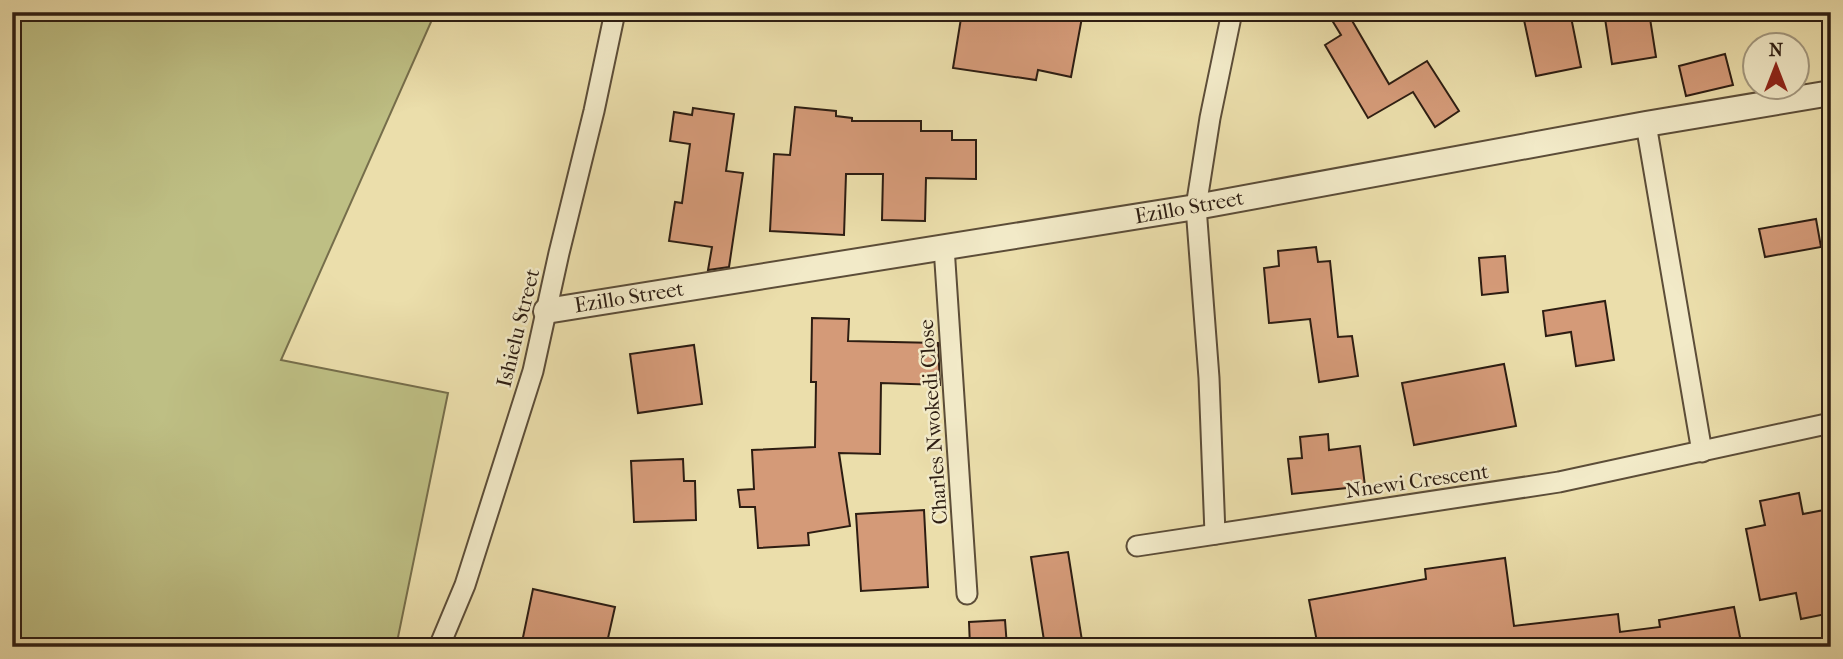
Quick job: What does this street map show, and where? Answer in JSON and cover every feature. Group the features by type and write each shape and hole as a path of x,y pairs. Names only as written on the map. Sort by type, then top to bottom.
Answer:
{"street":[{"name":"Ishielu Street","path":"439,647 465,585 533,371 615,12"},
{"path":"1215,534 1209,378 1195,207 1232,12"},
{"name":"Ezillo Street","path":"546,311 1195,207 1646,124 1831,93"},
{"path":"1646,124 1702,452"},
{"name":"Charles Nwokedi Close","path":"944,247 967,594"},
{"name":"Nnewi Crescent","path":"1138,546 1559,482 1831,423"}],"green space":[{"path":"12,12 432,12 431,22 281,360 448,393 396,647 12,647"}],"building":[{"path":"962,12 1083,12 1071,77 1038,70 1036,80 953,68"},
{"path":"1327,12 1347,12 1389,84 1427,61 1459,111 1435,127 1413,92 1368,118 1325,45 1341,35"},
{"path":"1570,12 1581,67 1536,76 1524,20"},
{"path":"1604,12 1649,12 1656,57 1612,64"},
{"path":"1725,54 1733,85 1686,96 1679,66"},
{"path":"795,107 836,111 836,116 852,118 852,121 921,121 921,131 952,131 952,140 976,140 976,179 926,178 925,221 882,220 883,174 846,174 844,235 770,231 774,154 790,155"},
{"path":"693,108 734,114 726,171 743,173 729,267 708,270 712,247 669,241 675,202 682,203 690,144 670,141 674,112 692,115"},
{"path":"1816,219 1821,247 1765,257 1759,229"},
{"path":"1316,247 1318,262 1330,261 1338,337 1352,336 1358,376 1319,382 1310,319 1269,323 1264,268 1279,266 1278,251"},
{"path":"1505,256 1508,292 1482,295 1479,258"},
{"path":"1605,301 1614,360 1576,366 1571,332 1546,336 1543,311"},
{"path":"812,318 849,319 848,341 938,343 940,385 881,383 880,454 839,453 850,526 808,533 809,545 758,548 755,507 740,507 738,490 754,489 752,450 815,447 816,382 811,382"},
{"path":"694,345 702,404 638,413 630,354"},
{"path":"1504,364 1516,426 1414,445 1402,383"},
{"path":"1328,434 1329,450 1360,446 1365,486 1292,494 1288,459 1302,458 1300,437"},
{"path":"683,459 684,481 695,481 696,520 634,522 631,461"},
{"path":"1799,493 1803,514 1824,510 1831,543 1831,613 1801,619 1796,593 1760,600 1746,529 1765,525 1760,501"},
{"path":"924,510 928,587 861,591 856,514"},
{"path":"1068,552 1083,647 1045,647 1031,557"},
{"path":"1505,558 1514,626 1618,614 1620,632 1660,627 1659,620 1734,607 1742,647 1318,647 1309,600 1426,579 1425,569"},
{"path":"533,589 615,607 606,647 521,647"},
{"path":"1005,620 1007,647 970,647 969,622"}]}
